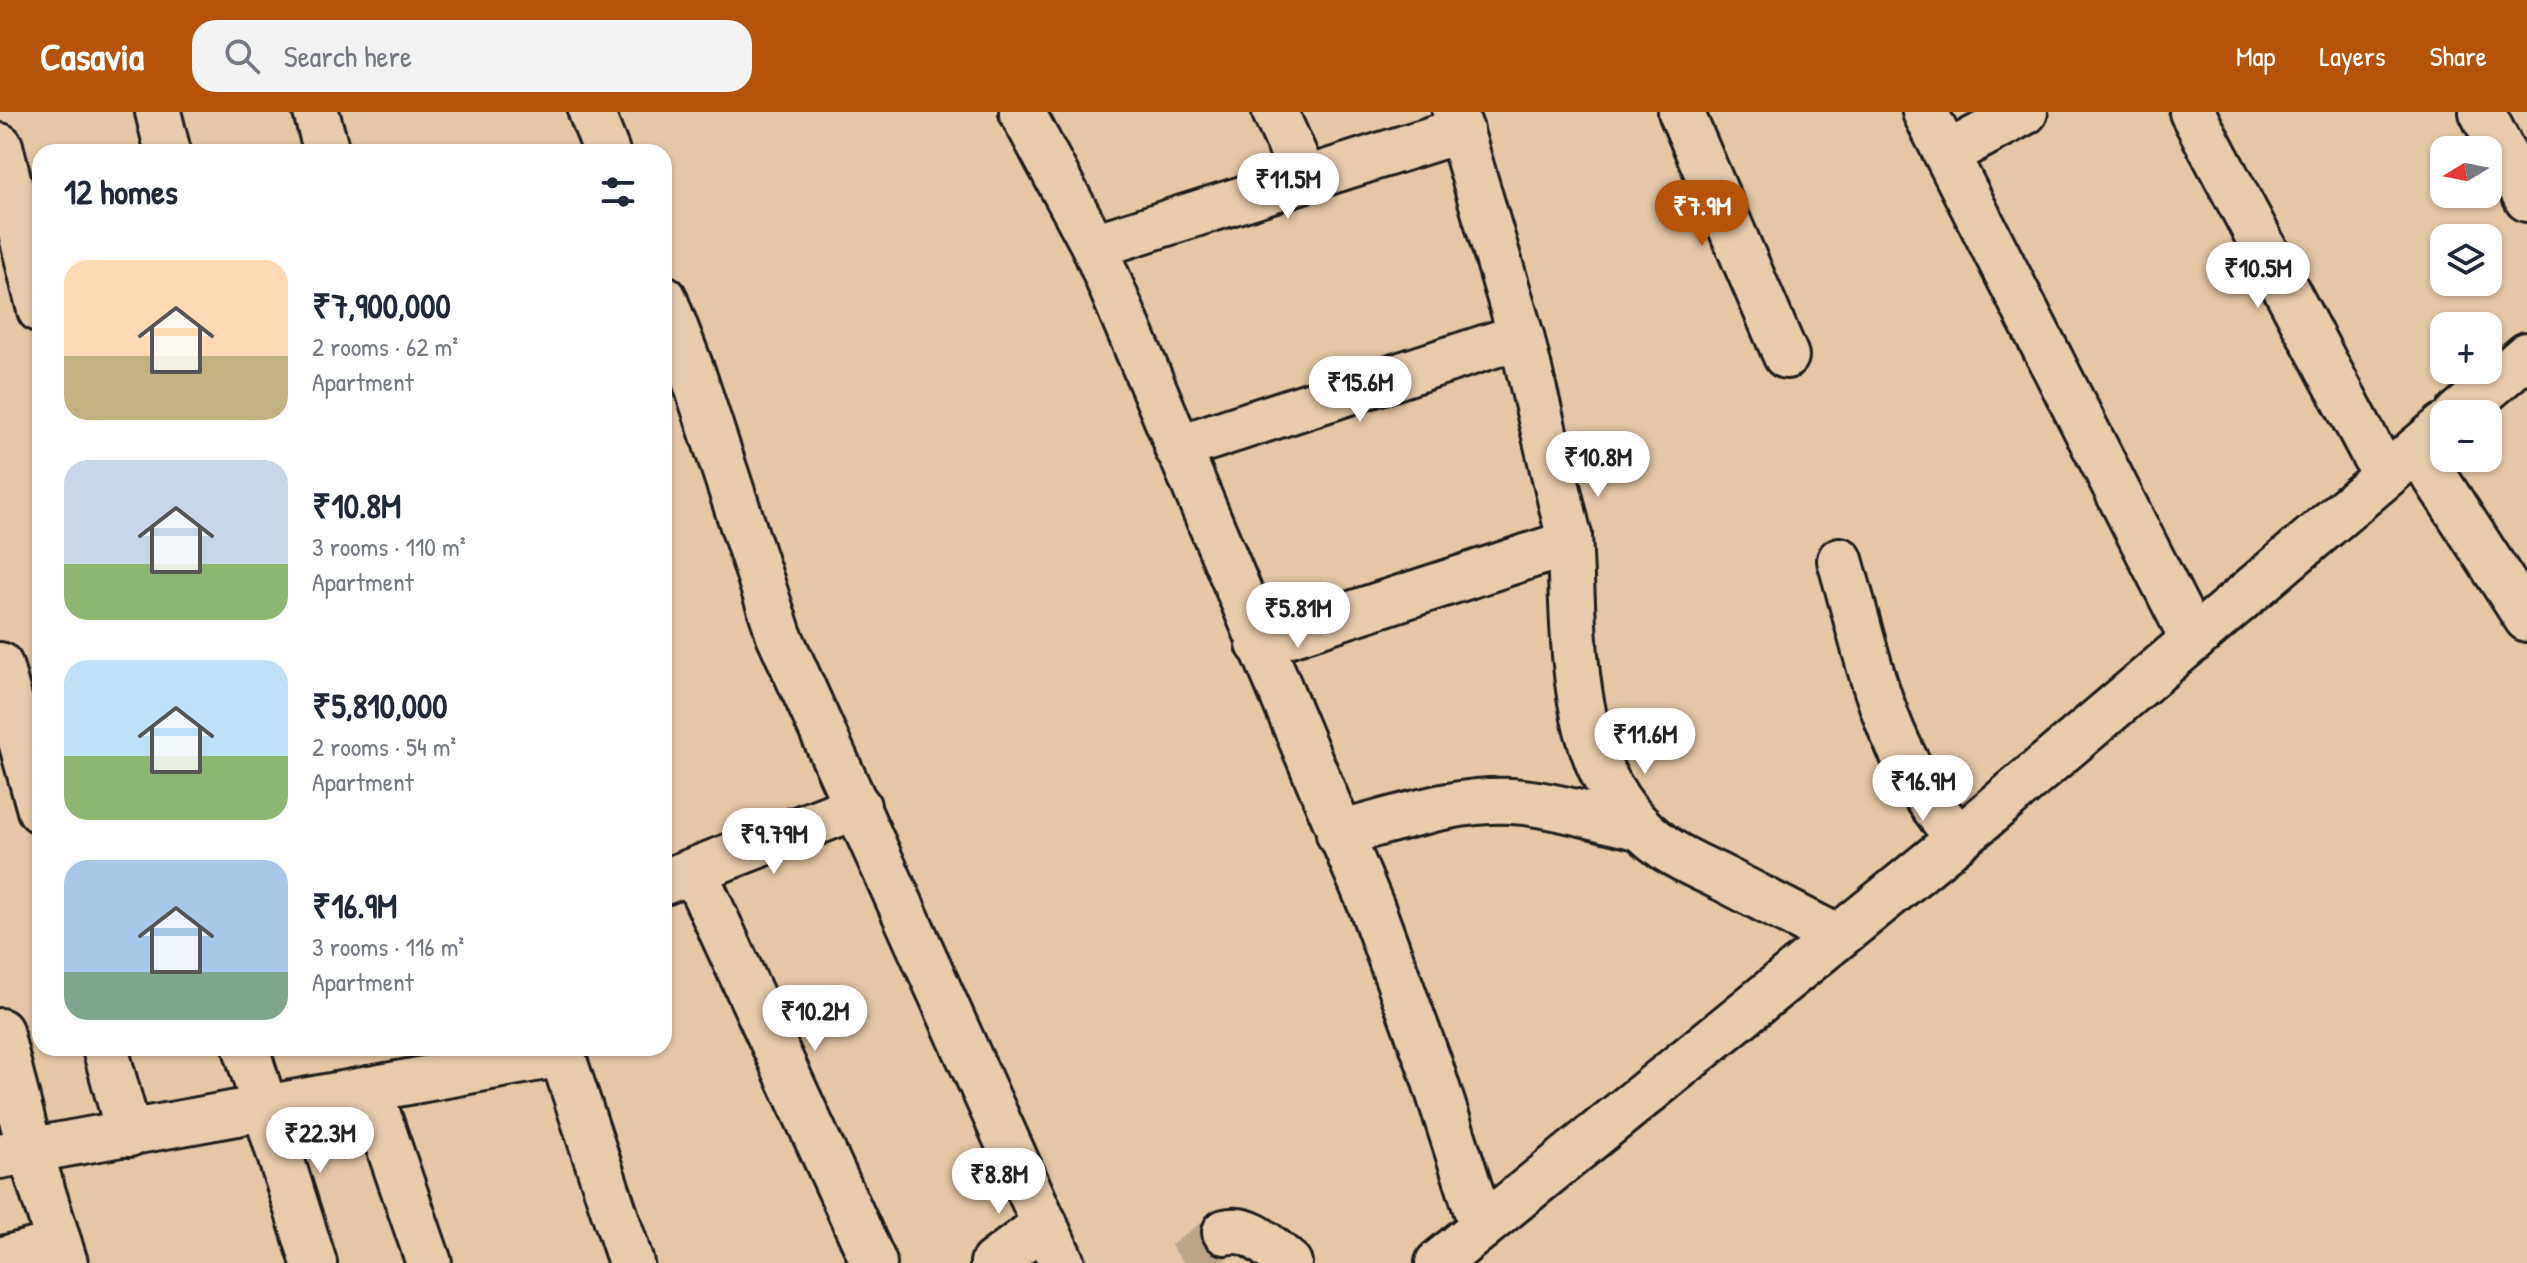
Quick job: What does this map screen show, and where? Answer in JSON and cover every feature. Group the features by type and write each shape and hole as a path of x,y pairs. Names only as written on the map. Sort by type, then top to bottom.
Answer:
{"street":[{"path":"158,112 166,144"},
{"path":"316,112 325,144"},
{"path":"591,112 604,144"},
{"path":"1022,112 1094,246 1372,908 1429,1063 1482,1227"},
{"path":"1275,112 1305,179"},
{"path":"1681,112 1786,356"},
{"path":"1925,112 2193,640"},
{"path":"1947,154 2025,112"},
{"path":"2192,112 2527,619"},
{"path":"2482,112 2527,199"},
{"path":"1094,246 1305,179 1458,121 1521,336 1569,536 1574,668 1585,728 1607,782 1638,827 1667,849 1837,937"},
{"path":"0,146 32,277"},
{"path":"1177,448 1521,336"},
{"path":"672,342 679,380 779,635 1054,1244 993,1263"},
{"path":"2474,400 2527,355"},
{"path":"1438,1263 1959,838 2415,450"},
{"path":"1259,644 1563,545 1569,536"},
{"path":"1840,560 1885,720 1907,770 1933,811 1959,838"},
{"path":"0,665 32,781"},
{"path":"1339,834 1448,808 1522,801 1638,827"},
{"path":"858,806 679,876 874,1263"},
{"path":"0,1031 15,1154 62,1253 0,1260"},
{"path":"107,1056 129,1134"},
{"path":"248,1056 314,1263"},
{"path":"15,1154 263,1109 394,1073 523,1056"},
{"path":"563,1056 631,1263"},
{"path":"394,1073 429,1263"},
{"path":"1225,1232 1237,1228 1253,1234 1289,1263"}],"tunnel":[{"path":"1184,1263 1225,1232"}]}
